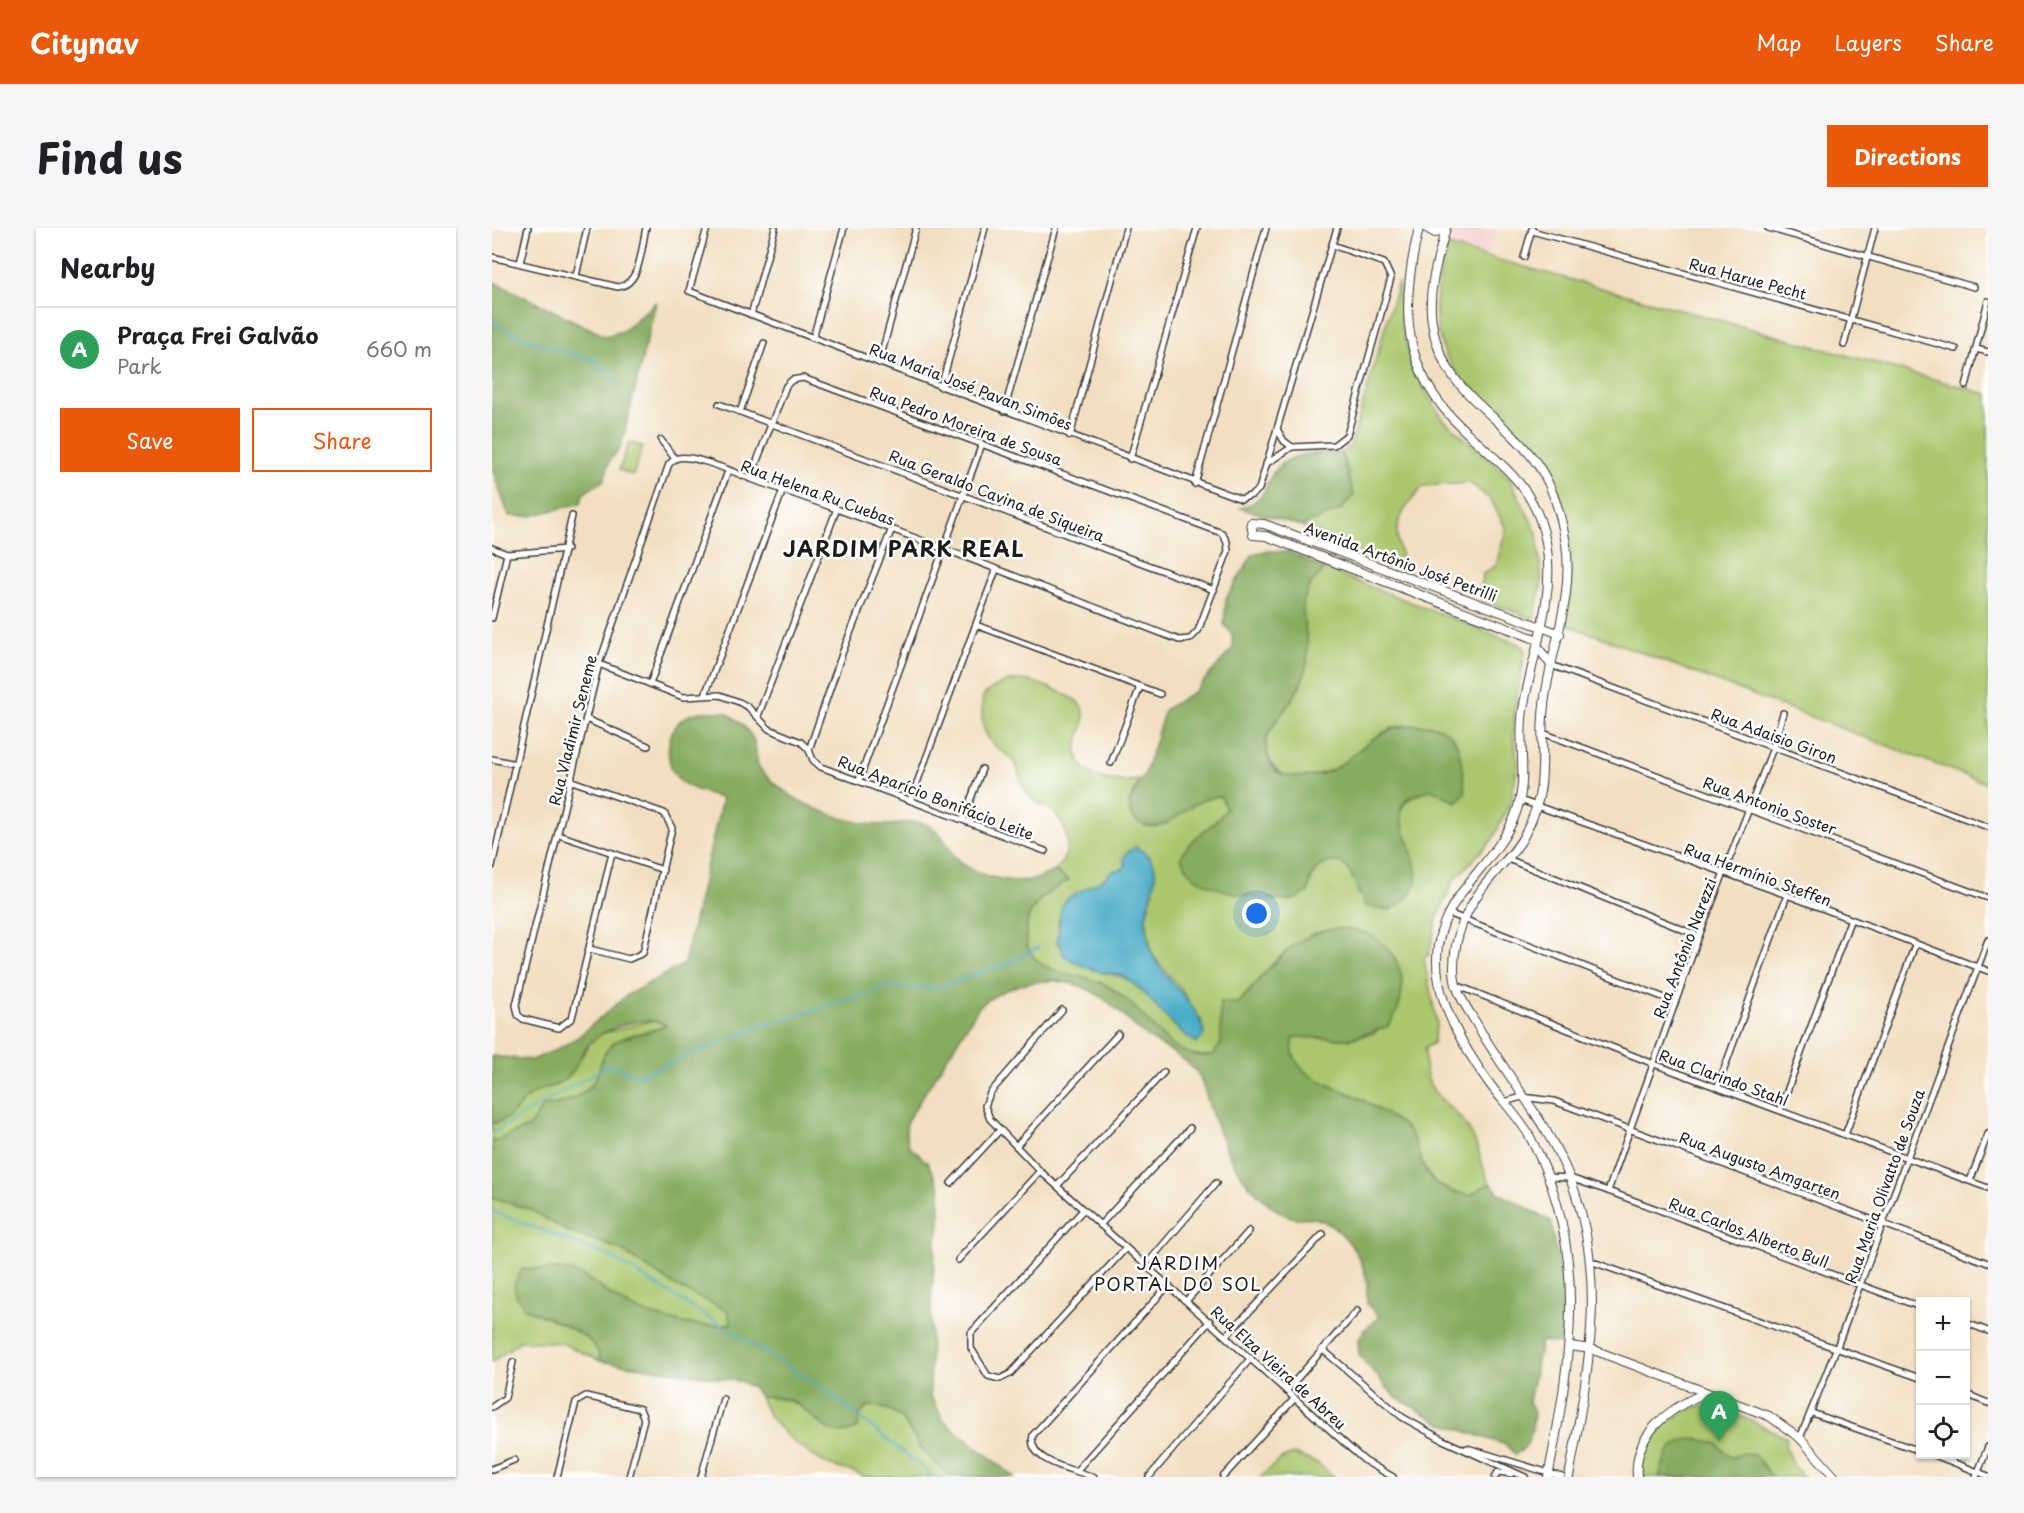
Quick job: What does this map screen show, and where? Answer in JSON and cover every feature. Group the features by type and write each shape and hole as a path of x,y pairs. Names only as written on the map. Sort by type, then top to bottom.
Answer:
{"main road":[{"path":"1444,228 1435,233 1422,229 1406,287 1408,325 1416,358 1429,390 1441,406 1512,472 1527,495 1542,528 1548,557 1548,588 1522,712 1524,766 1520,800 1509,827 1462,888 1448,913 1437,952 1439,985 1471,1054 1528,1134 1547,1177 1563,1228 1569,1258 1570,1346 1563,1408 1549,1475"},
{"path":"1444,228 1431,306 1436,341 1441,357 1458,384 1481,410 1521,446 1542,472 1555,500 1563,526 1567,556 1567,589 1560,634 1551,665 1544,706 1544,765 1538,806 1525,835 1508,860 1481,890 1463,919 1455,950 1454,985 1493,1053 1542,1124 1570,1178 1587,1237 1590,1261 1591,1349 1569,1477"},
{"name":"Avenida Artônio José Petrilli","path":"1538,643 1266,536 1253,535 1251,523 1264,524 1560,634"},
{"path":"1538,643 1551,665"},
{"path":"1570,1346 1591,1349 1702,1394 1768,1416 1800,1438 1834,1477"},
{"path":"1637,1477 1638,1455 1654,1426 1672,1408 1702,1394"}],"street":[{"path":"520,263 528,228"},
{"path":"576,276 587,228"},
{"path":"492,257 618,286 631,283 646,228"},
{"name":"Rua Maria José Pavan Simões","path":"707,228 689,291 1233,498 1245,499 1259,489 1266,464"},
{"path":"751,315 775,228"},
{"path":"813,338 844,228"},
{"path":"879,363 916,228"},
{"path":"941,387 985,228"},
{"path":"1004,411 1056,228"},
{"path":"1070,436 1126,228"},
{"path":"1130,459 1197,228"},
{"path":"1195,484 1266,228"},
{"path":"1266,464 1336,228"},
{"path":"1768,228 1974,286"},
{"path":"1844,345 1875,228"},
{"path":"1524,257 1532,230"},
{"name":"Rua Harue Pecht","path":"1532,230 1956,350"},
{"path":"1266,464 1292,447 1334,445 1347,435 1391,278 1384,263 1332,245"},
{"path":"1966,386 1988,301"},
{"path":"740,412 764,343"},
{"path":"1976,349 1988,352"},
{"name":"Rua Pedro Moreira de Sousa","path":"750,479 786,386 792,380 801,377 1222,533 1228,544 1228,552 1214,590"},
{"name":"Rua Geraldo Cavina de Siqueira","path":"719,404 1214,590"},
{"path":"1277,429 1284,441 1292,447"},
{"path":"661,440 675,459"},
{"path":"859,780 982,444"},
{"name":"Rua Helena Ru Cuebas","path":"675,459 687,456 783,490 945,549 1179,640 1190,639 1198,631 1214,590"},
{"name":"Rua Vladimir Seneme","path":"590,949 572,1018 564,1027 540,1025 518,1015 516,1005 599,664 669,464 675,459"},
{"path":"650,684 728,471"},
{"path":"705,695 783,490"},
{"path":"758,716 836,511"},
{"path":"492,866 567,549 572,516"},
{"path":"809,750 843,651 891,531"},
{"path":"492,548 507,554 567,549"},
{"path":"492,618 507,554"},
{"path":"911,799 996,570"},
{"path":"976,625 1160,694"},
{"name":"Rua Aparício Bonifácio Leite","path":"599,664 683,697 705,695 730,698 748,707 769,729 797,740 809,750 813,760 821,767 1045,851"},
{"name":"Rua Adaisio Giron","path":"1551,665 1988,827"},
{"path":"1110,763 1140,687"},
{"name":"Rua Antônio Narezzi","path":"1608,1191 1699,936 1773,747 1783,714"},
{"path":"586,718 648,746"},
{"name":"Rua Antonio Soster","path":"1543,733 1988,898"},
{"path":"492,759 516,765"},
{"path":"963,820 982,769"},
{"path":"572,781 664,813 671,822 672,830 646,946 641,954 629,958 590,949 612,853"},
{"name":"Rua Hermínio Steffen","path":"1520,800 1787,895 1850,921 1988,971"},
{"path":"559,835 663,870"},
{"path":"1508,860 1699,936"},
{"path":"1718,1086 1787,895"},
{"path":"1448,913 1675,1002"},
{"path":"1780,1110 1850,921"},
{"name":"Rua Maria Olivatto de Souza","path":"1800,1438 1837,1347 1988,940"},
{"path":"1845,1135 1915,945"},
{"name":"Rua Clarindo Stahl","path":"1454,985 1654,1064 1988,1188"},
{"name":"Rua Elza Vieira de Abreu","path":"1062,1010 986,1099 986,1113 1040,1171 1167,1287 1210,1321 1365,1461 1393,1477"},
{"path":"1016,1146 1118,1034"},
{"path":"1057,1186 1164,1072"},
{"path":"1504,1102 1522,1097"},
{"name":"Rua Augusto Amgarten","path":"1522,1097 1554,1101 1988,1263"},
{"path":"1100,1225 1190,1128"},
{"path":"951,1182 1000,1130"},
{"path":"1970,1181 1988,1134"},
{"path":"958,1260 1040,1171"},
{"name":"Rua Carlos Alberto Bull","path":"1547,1177 1570,1178 1608,1191 1916,1307"},
{"path":"1145,1266 1216,1183"},
{"path":"1083,1210 974,1330 970,1337 971,1348 988,1376 999,1379 1010,1374 1126,1248"},
{"path":"1186,1300 1249,1231"},
{"path":"1226,1336 1323,1234"},
{"path":"1590,1261 1916,1377"},
{"path":"1095,1477 1042,1457 1032,1445 1036,1430 1167,1287"},
{"path":"1286,1391 1357,1311"},
{"path":"1077,1470 1210,1321"},
{"path":"1970,1325 1988,1331"},
{"path":"1322,1349 1396,1414 1443,1440 1523,1477"},
{"path":"1149,1477 1251,1358"},
{"path":"492,1407 505,1398 513,1362"},
{"path":"557,1477 576,1402 586,1396 640,1409 644,1419 629,1477"},
{"path":"1970,1396 1988,1403"},
{"path":"1223,1477 1295,1398"},
{"path":"702,1477 723,1399"},
{"path":"1812,1413 1916,1450"},
{"path":"1443,1440 1525,1468 1562,1477"},
{"path":"1976,1474 1988,1447"},
{"path":"1941,1459 1976,1474 1988,1476"},
{"path":"492,1469 514,1460"},
{"path":"1495,1477 1498,1472 1504,1472 1523,1477"}],"shaded area":[{"path":"1452,228 1496,228 1488,257 1448,246"}],"green space":[{"path":"1448,246 1988,394 1988,784 1566,624 1570,585 1570,544 1568,524 1556,486 1546,469 1522,439 1458,374 1444,351 1437,324 1438,290"},
{"path":"492,281 605,336 623,331 656,302 621,447 610,460 604,480 583,494 581,503 532,516 509,516 492,469"},
{"path":"1398,282 1402,326 1413,371 1443,419 1509,477 1537,533 1542,582 1534,619 1480,599 1483,574 1496,565 1506,529 1491,500 1470,483 1423,486 1406,508 1398,526 1397,535 1408,572 1301,526 1311,521 1350,474 1341,453 1351,445"},
{"path":"629,442 643,447 633,475 619,470"},
{"path":"1341,453 1354,495 1340,510 1301,526 1240,508 1250,504 1262,494 1273,473 1284,462 1308,454"},
{"path":"1265,551 1290,552 1325,569 1312,582 1303,606 1307,659 1301,684 1266,738 1267,755 1274,770 1285,775 1303,777 1323,774 1340,765 1378,736 1407,726 1438,727 1454,739 1459,750 1465,793 1456,802 1432,789 1408,798 1401,807 1402,822 1415,863 1416,876 1414,888 1406,899 1390,910 1366,906 1351,874 1340,863 1332,862 1318,867 1311,876 1308,892 1298,898 1286,900 1259,898 1228,891 1194,877 1181,857 1190,843 1215,822 1226,809 1221,797 1196,804 1165,824 1155,827 1143,825 1131,817 1129,803 1146,771 1165,709 1194,692 1233,648 1232,634 1224,624 1226,598 1253,554"},
{"path":"1325,569 1521,645 1525,651 1514,715 1513,734 1518,763 1511,801 1492,840 1454,880 1437,919 1429,954 1424,959 1437,1023 1433,1043 1425,1048 1428,1079 1439,1097 1464,1122 1472,1135 1490,1183 1470,1195 1451,1191 1438,1184 1429,1175 1412,1142 1392,1119 1358,1097 1310,1075 1295,1060 1292,1049 1293,1037 1348,1039 1375,1033 1400,995 1403,986 1396,963 1378,941 1368,935 1345,930 1305,940 1277,959 1238,1003 1220,1002 1221,1044 1213,1055 1186,1053 1166,1040 1139,1011 1115,990 1099,982 1052,969 1033,957 1028,947 1027,924 1033,908 1045,896 1068,880 1055,871 1067,850 1067,835 1055,813 1028,795 1014,762 991,742 984,730 983,696 1002,683 1021,680 1041,684 1077,702 1084,715 1077,750 1084,768 1100,778 1120,781 1139,780 1129,804 1166,824 1198,801 1221,797 1227,809 1219,821 1209,829 1233,891 1246,895 1308,892 1317,870 1328,861 1335,860 1349,868 1359,895 1410,844 1404,834 1400,816 1402,809 1412,797 1432,789 1457,801 1465,792 1459,752 1415,726 1403,725 1391,728 1370,741 1341,765 1318,774 1306,777 1286,775 1271,763 1266,738 1301,684 1304,675 1307,645 1303,607 1312,582","holes":["1127,852 1154,891 1146,916 1152,955 1180,988 1202,1022 1186,1036 1144,992 1123,977 1097,971 1074,962 1057,943 1058,922 1066,900 1104,881 1112,871 1123,869 1126,864 1123,859"]},
{"path":"725,712 749,732 755,744 759,767 764,774 782,789 807,804 832,815 859,822 884,825 909,822 924,824 940,834 953,854 964,865 991,877 1021,881 1039,878 1055,871 1069,880 1045,895 1029,915 1026,934 1028,947 1033,957 1052,969 1099,982 1111,988 1139,1011 1166,1039 1186,1052 1213,1055 1221,1044 1220,1002 1238,1003 1288,950 1312,934 1326,930 1347,929 1366,933 1382,943 1393,956 1400,972 1402,990 1398,1009 1387,1027 1348,1039 1294,1037 1292,1049 1301,1068 1310,1075 1364,1101 1408,1130 1427,1174 1436,1183 1449,1190 1470,1195 1490,1183 1499,1193 1551,1221 1562,1287 1561,1344 1541,1341 1529,1402 1534,1411 1532,1430 1525,1447 1515,1454 1506,1445 1441,1423 1394,1396 1359,1355 1358,1341 1364,1330 1380,1317 1367,1304 1366,1277 1359,1258 1347,1240 1323,1221 1314,1218 1291,1217 1273,1208 1248,1184 1231,1159 1214,1120 1202,1081 1192,1067 1146,1036 1105,1000 1075,985 1058,982 1042,981 1009,989 979,1007 907,1121 906,1134 909,1146 928,1163 940,1188 940,1226 936,1239 931,1304 930,1396 944,1420 953,1429 1015,1477 953,1477 927,1455 903,1420 890,1410 880,1407 868,1406 860,1415 858,1428 836,1432 820,1424 798,1404 781,1398 760,1397 752,1387 739,1381 600,1361 598,1351 582,1335 525,1308 517,1298 514,1285 522,1269 554,1269 579,1274 627,1305 672,1321 704,1325 731,1323 728,1311 677,1287 619,1249 567,1231 531,1210 492,1197 492,1142 529,1127 543,1106 567,1101 582,1094 593,1082 604,1054 614,1043 620,1039 666,1025 658,1022 637,1022 605,1032 589,1044 566,1079 533,1094 509,1117 492,1123 492,1056 532,1060 556,1050 578,1037 627,995 684,964 722,799 692,788 676,777 669,760 668,750 677,724 688,715"},
{"path":"655,1020 667,1024 620,1039 610,1046 593,1082 582,1093 559,1104 543,1107 529,1127 492,1142 492,1123 498,1123 529,1095 556,1086 575,1067 589,1044 600,1034"},
{"path":"492,1197 531,1210 567,1231 607,1243 632,1255 677,1286 728,1311 731,1323 703,1325 672,1321 627,1305 584,1278 568,1272 549,1269 517,1298 525,1308 582,1335 598,1351 600,1361 562,1343 520,1341 492,1362"},
{"path":"760,1397 787,1400 810,1415 860,1415 868,1405 888,1409 899,1416 922,1448 953,1477 864,1477 830,1465 815,1458 786,1435 770,1417"},
{"path":"1699,1406 1725,1408 1787,1438 1785,1447 1794,1466 1804,1477 1642,1477 1644,1452 1657,1432 1676,1417"},
{"path":"1696,1438 1716,1443 1732,1458 1742,1453 1755,1455 1772,1477 1659,1477 1664,1461 1674,1445"},
{"path":"1293,1454 1317,1463 1334,1477 1260,1477 1281,1459"}],"water":[{"path":"1136,847 1153,862 1155,870 1146,916 1149,944 1160,967 1187,999 1201,1021 1204,1034 1198,1043 1177,1028 1134,984 1118,974 1097,971 1075,962 1063,955 1061,945 1057,943 1060,915 1066,901 1100,881 1111,871 1123,869 1126,864 1123,860 1127,852"}],"waterway":[{"path":"492,320 510,332 551,348 595,360 614,381"},
{"path":"492,1133 610,1064 637,1076 756,1028 887,987 938,988 1011,962 1039,947"},
{"path":"492,1211 611,1257 823,1388 934,1477"}],"place":[{"name":"Praça Frei Galvão","path":"1719,1441"}],"district":[{"name":"JARDIM PARK REAL","path":"904,548"},
{"name":"JARDIM PORTAL DO SOL","path":"1178,1272"}]}
